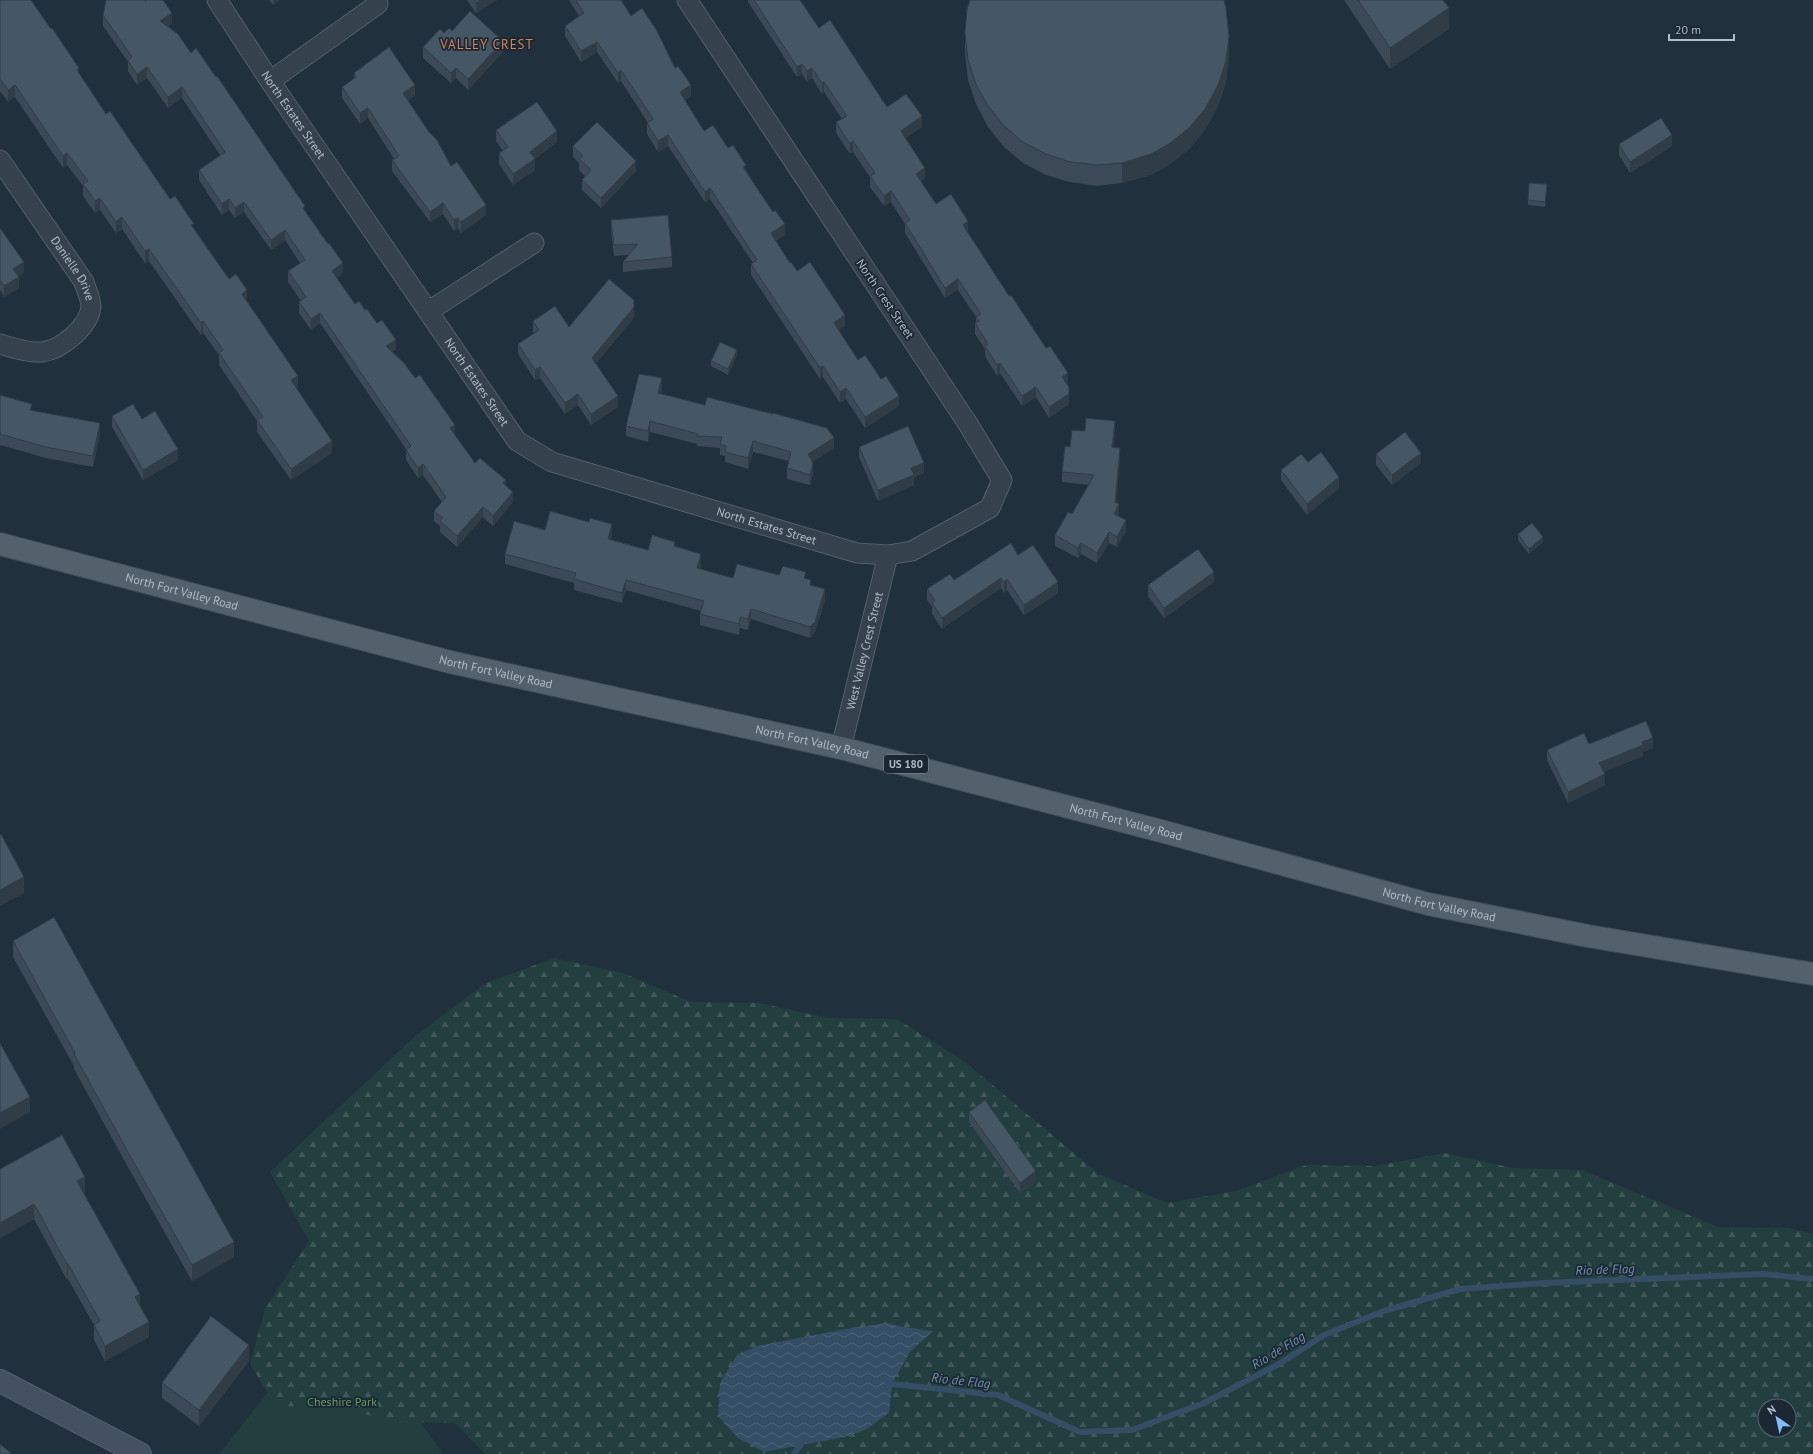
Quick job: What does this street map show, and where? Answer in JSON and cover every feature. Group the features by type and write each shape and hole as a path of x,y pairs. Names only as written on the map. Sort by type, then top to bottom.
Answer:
{"main road":[{"name":"North Fort Valley Road","path":"0,544 450,662 841,748 1161,831 1428,904 1588,936 1813,974"}],"street":[{"name":"North Estates Street","path":"217,0 270,81 429,311 517,442 552,462 857,553 888,555"},
{"name":"North Crest Street","path":"686,0 968,424 1002,480 990,508 912,551 888,555"},
{"path":"270,81 378,4"},
{"name":"Danielle Drive","path":"0,160 84,282 91,306 84,324 77,334 65,342 43,352 0,344"},
{"path":"429,311 534,243"},
{"name":"West Valley Crest Street","path":"841,748 888,555"},
{"path":"0,1380 140,1454"}],"green space":[{"path":"554,958 623,973 691,1002 760,1003 828,1018 897,1019 965,1062 1099,1174 1167,1203 1236,1191 1306,1165 1375,1166 1445,1153 1513,1168 1582,1170 1718,1227 1788,1228 1813,1234 1813,1454 485,1454 455,1423 399,1422 331,1407 276,1406 250,1364 265,1309 309,1241 270,1172 413,1038 484,984"},
{"name":"Cheshire Park","path":"356,1329 443,1454 219,1454 269,1391"}],"water":[{"path":"887,1323 933,1331 910,1352 892,1384 889,1413 865,1430 844,1437 764,1452 738,1438 718,1416 720,1383 737,1355 757,1346 857,1327"}],"building":[{"path":"0,0 31,0 79,68 77,70 106,114 110,111 170,199 175,196 194,224 191,225 229,279 236,274 247,290 242,294 298,376 291,380 332,441 291,469 257,420 263,417 219,353 223,350 203,321 201,323 149,249 145,251 122,217 116,222 100,198 95,201 83,184 88,181 67,153 63,156 15,85 8,90 0,79"},
{"path":"106,0 163,0 172,13 160,21 178,34 191,53 196,48 216,77 217,76 305,206 303,208 343,263 332,271 355,304 359,301 377,323 382,320 396,340 386,346 405,364 415,378 420,375 455,425 450,428 475,463 480,458 506,480 503,483 513,492 493,516 483,507 457,536 440,521 443,518 434,511 446,497 423,464 418,468 406,450 411,446 320,313 311,319 299,302 306,297 288,271 305,260 285,230 271,240 244,202 235,208 229,199 222,204 199,170 225,152 182,87 168,97 147,67 137,74 128,61 132,57 103,15"},
{"path":"474,0 481,0 476,3"},
{"path":"576,0 621,0 631,16 642,8 656,29 675,68 678,66 691,85 680,92 704,131 713,125 728,148 733,145 746,165 743,167 773,212 775,210 785,224 771,233 790,263 791,262 797,271 810,262 845,315 834,323 858,360 865,355 881,379 886,376 899,396 865,417 846,388 840,392 823,366 820,368 751,264 757,260 710,188 705,192 668,135 658,141 647,123 653,119 621,70 618,73 597,42 581,51 565,26 584,13"},
{"path":"754,0 800,0 819,28 830,20 887,107 906,94 922,116 901,131 925,168 916,174 936,204 951,194 968,221 963,225 1009,296 1011,295 1046,348 1050,346 1068,373 1062,377 1069,387 1069,394 1049,407 1036,387 1022,396 1000,363 997,365 985,346 988,344 975,323 979,321 976,317 981,314 958,279 945,288 905,223 910,220 891,191 884,196 870,176 875,173 853,141 850,144 836,122 847,116 824,82 822,83 812,68 807,71 802,64 797,67"},
{"path":"970,0 1224,0 1229,36 1226,61 1218,85 1205,109 1189,128 1169,144 1151,154 1122,163 1097,165 1070,162 1046,154 1023,142 1004,126 988,106 976,84 968,60 965,32 967,9"},
{"path":"1358,0 1443,0 1449,8 1390,48"},
{"path":"470,11 503,41 468,79 456,68 451,73 423,47 440,29 444,33 449,28 452,31"},
{"path":"389,47 415,85 403,93 429,132 437,140 451,166 457,162 486,205 461,222 458,218 454,220 443,203 430,212 392,160 399,156 368,108 360,113 342,87 356,77 354,73"},
{"path":"537,102 557,131 530,152 535,159 513,174 499,153 508,147 496,130"},
{"path":"1661,118 1672,135 1630,162 1619,144"},
{"path":"597,122 636,161 601,198 582,180 591,170 579,159 583,156 573,146"},
{"path":"1529,183 1547,184 1545,202 1528,200"},
{"path":"668,215 672,257 623,262 638,244 614,245 611,220"},
{"path":"0,228 24,262 13,269 19,277 4,286 0,280"},
{"path":"609,279 634,300 634,307 592,358 618,396 591,414 578,394 565,403 540,367 535,370 518,344 539,330 533,321 555,306 569,327"},
{"path":"720,342 737,350 728,369 711,361"},
{"path":"639,374 662,378 658,393 705,405 707,397 773,413 827,428 834,438 808,454 813,463 810,475 787,468 791,452 753,441 748,458 725,452 726,446 720,444 722,437 697,436 698,434 650,421 648,431 626,426"},
{"path":"0,395 32,404 30,410 100,423 93,456 46,447 0,434"},
{"path":"133,404 142,419 155,411 178,449 143,470 112,416"},
{"path":"1086,418 1115,421 1112,447 1120,448 1115,502 1119,504 1114,514 1126,520 1117,537 1109,532 1097,553 1081,543 1078,548 1055,535 1068,512 1072,514 1094,475 1062,472 1065,446 1070,447 1072,430 1085,431"},
{"path":"908,426 924,463 911,468 914,475 878,490 859,447"},
{"path":"1405,432 1421,453 1392,475 1376,454"},
{"path":"1321,452 1339,477 1307,504 1281,470 1301,454 1308,462"},
{"path":"550,511 589,522 590,518 612,524 608,539 648,550 652,535 675,542 674,546 701,554 697,568 733,578 737,564 779,575 783,566 806,572 804,578 811,580 810,585 825,589 815,622 810,627 751,609 748,619 740,617 739,624 700,614 704,601 626,580 622,593 574,579 576,573 505,554 514,521 545,530"},
{"path":"1532,523 1543,537 1529,549 1518,534"},
{"path":"1011,543 1018,555 1033,545 1058,582 1024,605 1007,579 1004,582 1001,578 942,618 932,603 935,601 927,589 950,574 954,580"},
{"path":"1198,549 1214,572 1164,608 1148,585"},
{"path":"1646,721 1653,738 1642,742 1643,745 1599,763 1605,774 1568,792 1547,750 1584,733 1589,744"},
{"path":"1,834 24,877 0,890 0,835"},
{"path":"54,917 234,1242 192,1265 129,1154 13,941"},
{"path":"0,1043 30,1097 0,1113"},
{"path":"985,1100 1036,1171 1020,1183 969,1112"},
{"path":"62,1135 85,1177 77,1181 140,1294 135,1297 149,1322 105,1346 94,1325 100,1321 34,1204 0,1223 0,1169"},
{"path":"211,1316 249,1345 199,1410 162,1383"},
{"path":"0,1444 11,1453 0,1454"}],"waterway":[{"name":"Rio de Flag","path":"884,1387 892,1384 998,1395 1080,1432 1132,1430 1204,1403 1279,1364 1324,1335 1384,1311 1460,1289 1544,1283 1763,1274 1813,1279"},
{"name":"Rio de Flag","path":"794,1454 805,1439"}],"district":[{"name":"VALLEY CREST","path":"487,44"}]}
